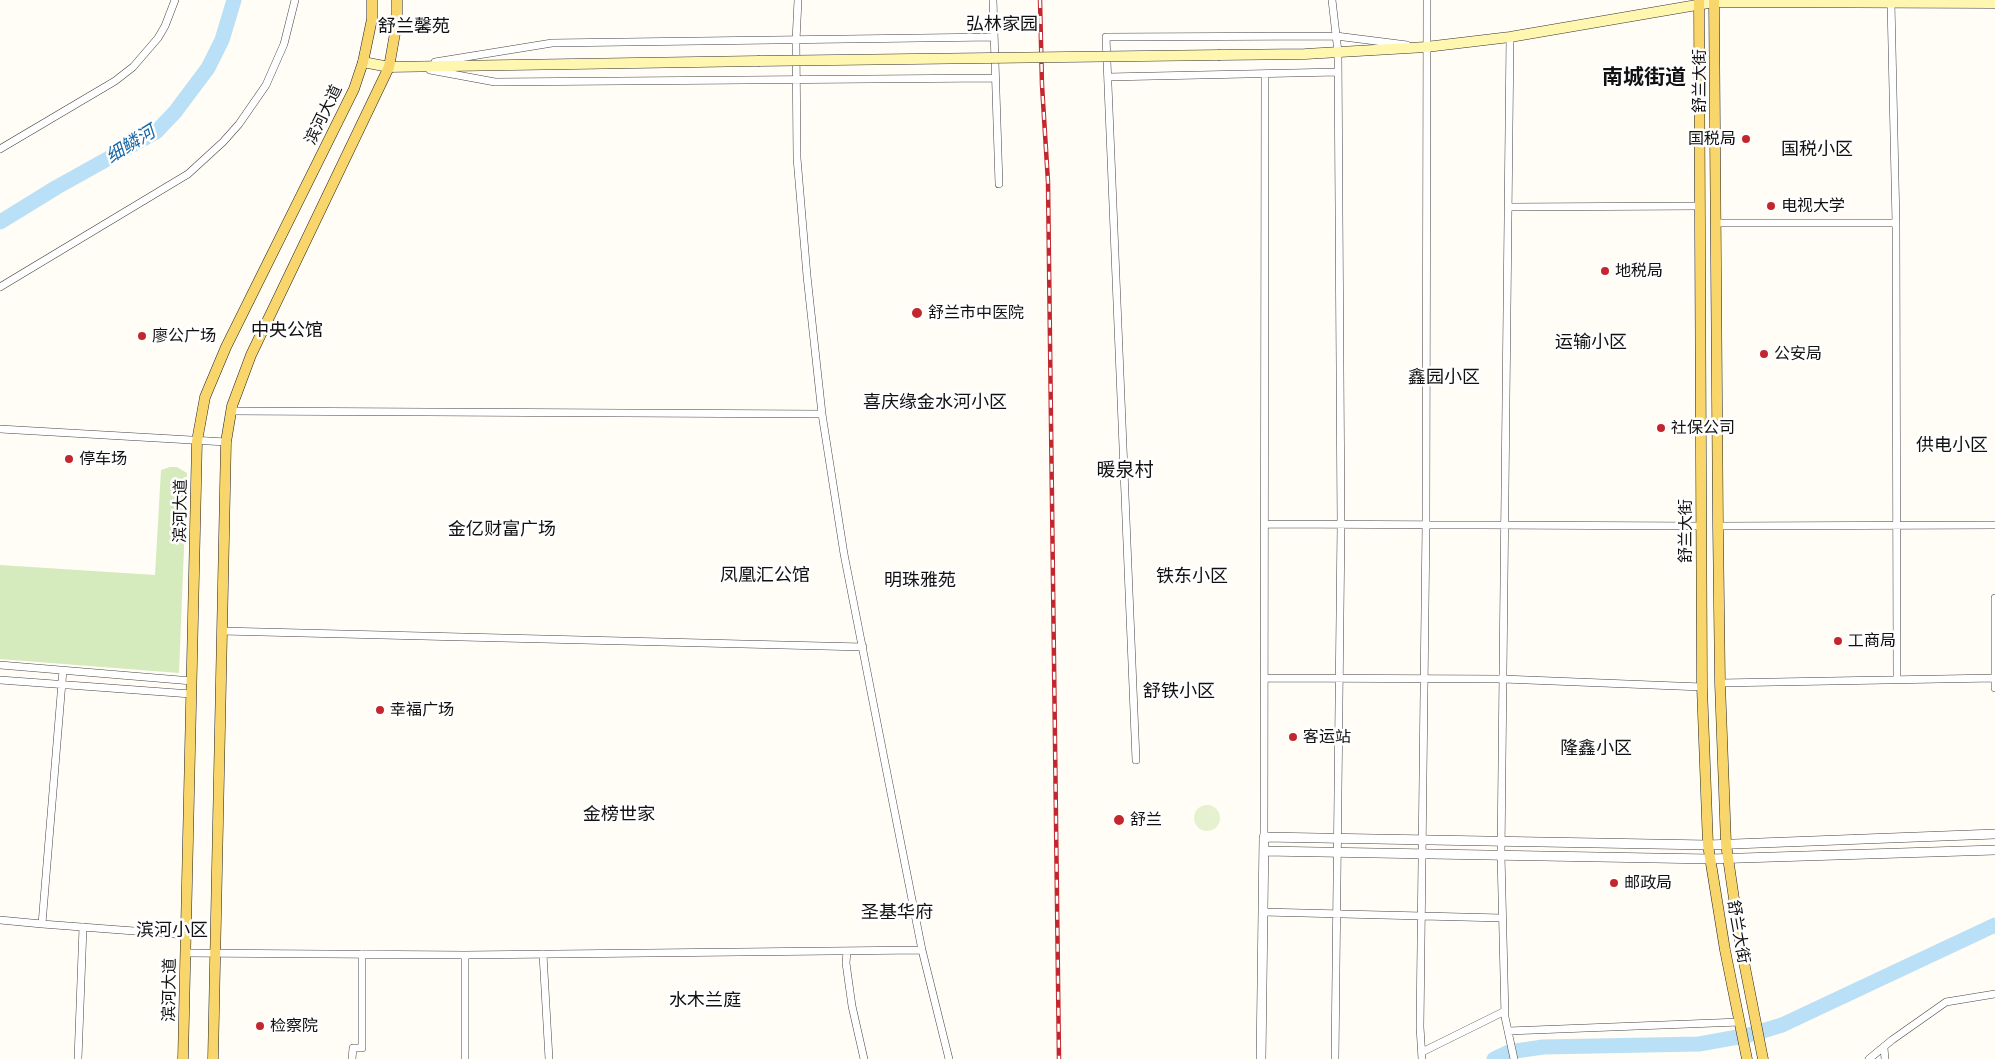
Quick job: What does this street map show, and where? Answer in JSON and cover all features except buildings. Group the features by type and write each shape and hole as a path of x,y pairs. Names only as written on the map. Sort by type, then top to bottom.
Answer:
{"main road":[{"name":"滨河大道","path":"183,1059 197,441 205,397 226,347 354,89 372,19 372,0"},
{"path":"213,1059 226,442 231,411 251,355 389,67 397,22 397,0"},
{"name":"舒兰大街","path":"1714,1 1720,683 1726,844 1763,1059"},
{"path":"362,62 389,67 1338,52 1426,47 1510,37 1698,2 1866,1 1891,3 1995,3"},
{"name":"舒兰大街","path":"1698,2 1702,687 1708,845 1725,950 1747,1059"}],"street":[{"path":"0,149 115,81 133,67 158,38 175,0"},
{"path":"0,287 188,174 223,142 239,124 266,85 284,44 295,0"},
{"path":"798,0 796,40 797,158 807,276 822,414 844,554 922,950 949,1059"},
{"path":"993,0 999,184"},
{"path":"1332,0 1338,52 1341,525 1336,1059"},
{"path":"1427,0 1426,525 1421,854 1422,1055 1505,1011"},
{"path":"1891,3 1896,223 1897,679"},
{"path":"1136,760 1106,37 1336,36 1426,47"},
{"path":"412,66 552,43 994,37"},
{"path":"1510,37 1501,855 1505,1011 1514,1059"},
{"path":"412,66 495,82 996,78"},
{"path":"1108,77 1338,72"},
{"path":"1261,1059 1264,851 1265,74"},
{"path":"1508,206 1699,206"},
{"path":"1716,223 1896,223"},
{"path":"231,411 822,414"},
{"path":"0,428 226,442"},
{"path":"1264,524 1701,526"},
{"path":"1718,526 1995,525"},
{"path":"1995,598 1995,688"},
{"path":"222,631 863,647"},
{"path":"0,665 192,681"},
{"path":"42,924 64,670"},
{"path":"1264,678 1503,679 1702,687"},
{"path":"1720,683 1995,678"},
{"path":"0,680 192,694"},
{"path":"1264,838 1708,845 1995,834"},
{"path":"1264,851 1710,859 1995,850"},
{"path":"1263,912 1502,918"},
{"path":"0,920 187,935"},
{"path":"78,1059 83,927"},
{"path":"186,953 465,955 922,950"},
{"path":"847,952 846,964 852,1006 864,1059"},
{"path":"352,1059 353,1048 362,1048 362,954"},
{"path":"543,954 549,1059"},
{"path":"465,955 465,1059"},
{"path":"1869,1059 1946,1002 1995,994"},
{"path":"1508,1032 1740,1022"},
{"path":"1884,1048 1885,1059"}],"green space":[{"path":"177,467 187,473 179,673 0,659 0,565 155,575 161,470"},
{"path":"1207,805 1216,809 1220,818 1216,827 1207,831 1198,827 1194,818 1198,809"}],"waterway":[{"name":"细鳞河","path":"0,222 57,187 156,132 175,112 208,68 222,40 234,0"},
{"path":"1494,1059 1509,1052 1543,1047 1699,1044 1749,1035 1782,1025 1995,925"}],"railway":[{"path":"1040,0 1042,85 1048,182 1059,1059"}],"place":[{"name":"国税局","path":"1746,139"},
{"name":"电视大学","path":"1771,206"},
{"name":"地税局","path":"1605,271"},
{"name":"舒兰市中医院","path":"917,313"},
{"name":"廖公广场","path":"142,336"},
{"name":"公安局","path":"1764,354"},
{"name":"社保公司","path":"1661,428"},
{"name":"停车场","path":"69,459"},
{"name":"工商局","path":"1838,641"},
{"name":"幸福广场","path":"380,710"},
{"name":"客运站","path":"1293,737"},
{"name":"舒兰","path":"1119,820"},
{"name":"邮政局","path":"1614,883"},
{"name":"检察院","path":"260,1026"}],"district":[{"name":"弘林家园","path":"1002,25"},
{"name":"舒兰馨苑","path":"414,27"},
{"name":"南城街道","path":"1644,78"},
{"name":"国税小区","path":"1817,150"},
{"name":"中央公馆","path":"287,331"},
{"name":"运输小区","path":"1591,343"},
{"name":"鑫园小区","path":"1444,378"},
{"name":"喜庆缘金水河小区","path":"935,403"},
{"name":"供电小区","path":"1952,446"},
{"name":"暖泉村","path":"1125,471"},
{"name":"金亿财富广场","path":"502,530"},
{"name":"凤凰汇公馆","path":"765,576"},
{"name":"铁东小区","path":"1192,577"},
{"name":"明珠雅苑","path":"920,581"},
{"name":"舒铁小区","path":"1179,692"},
{"name":"隆鑫小区","path":"1596,749"},
{"name":"金榜世家","path":"619,815"},
{"name":"圣基华府","path":"897,913"},
{"name":"滨河小区","path":"172,931"},
{"name":"水木兰庭","path":"705,1001"}]}
